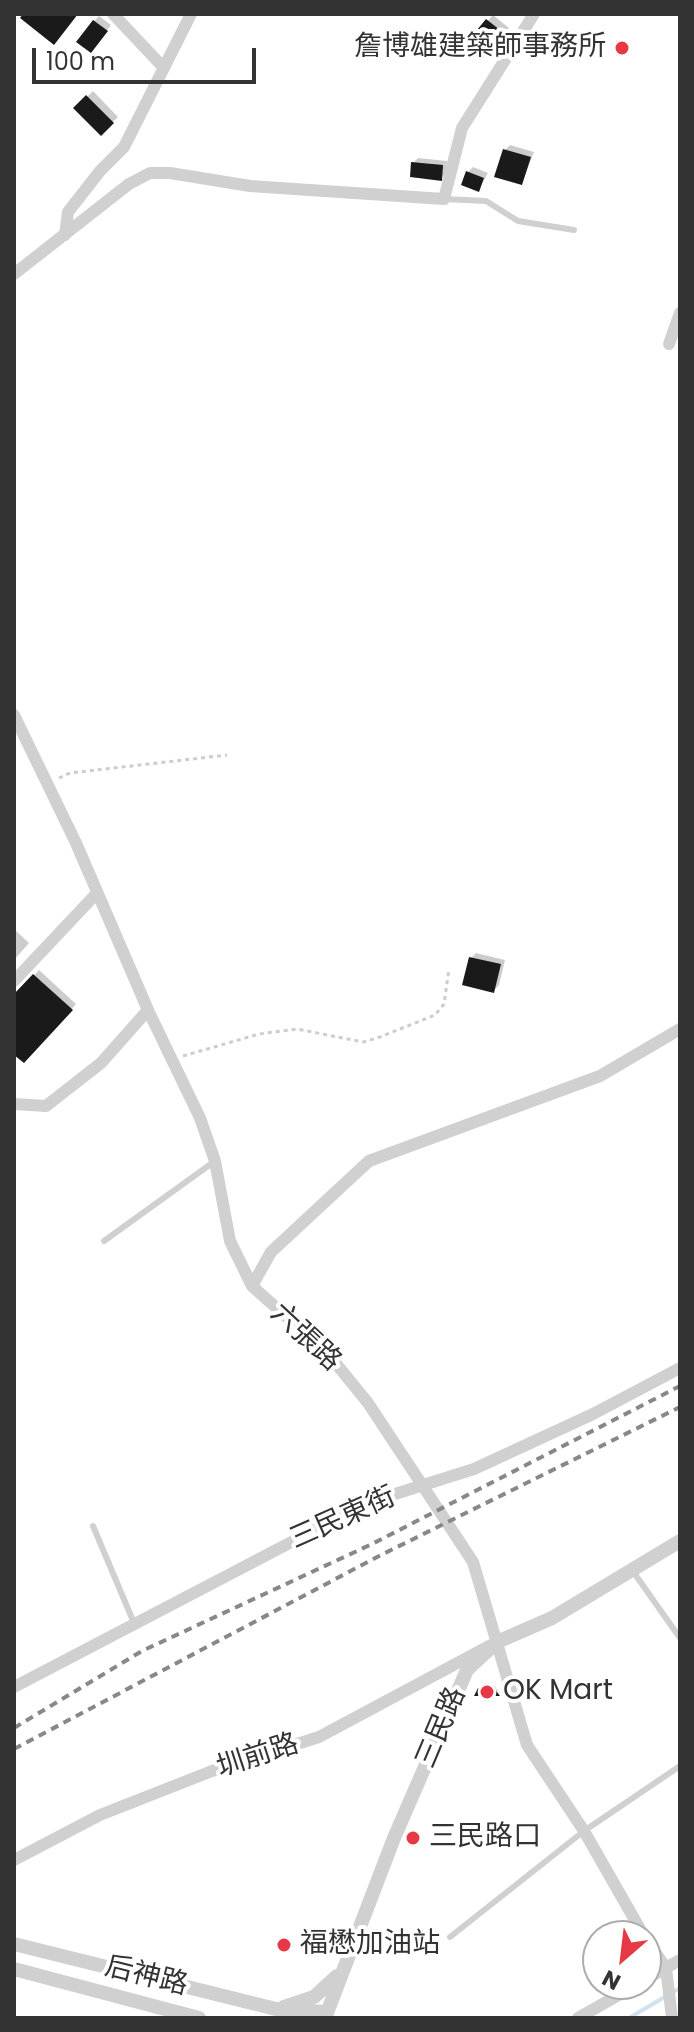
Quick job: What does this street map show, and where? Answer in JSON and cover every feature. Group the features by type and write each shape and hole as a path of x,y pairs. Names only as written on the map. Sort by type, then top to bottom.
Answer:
{"street":[{"path":"113,14 163,67"},
{"path":"65,235 68,212 100,171 124,147 191,14"},
{"path":"14,274 129,184 150,173 170,173 250,186 444,199 462,128 534,14"},
{"path":"669,344 680,313"},
{"name":"六張路","path":"14,715 48,782 148,1010 200,1118 215,1161 230,1241 252,1286 329,1355 368,1403 473,1562 527,1745 584,1831 635,1920"},
{"path":"14,981 96,894"},
{"path":"14,1104 46,1106 101,1063 148,1010"},
{"path":"252,1286 271,1252 369,1161 600,1076 680,1029"},
{"name":"三民東街","path":"14,1687 350,1513 474,1469 593,1414 680,1368"},
{"name":"三民路","path":"325,2015 467,1670 497,1642 552,1618 680,1541"},
{"name":"圳前路","path":"14,1860 100,1815 212,1771 319,1737 497,1642"},
{"name":"后神路","path":"14,1944 276,2009 325,2015"},
{"path":"662,1970 680,1960"},
{"name":"六張路","path":"662,1962 666,1968"},
{"path":"666,1968 672,2018"},
{"name":"后神路","path":"14,1969 199,2018"},
{"path":"276,2009 314,1997 340,1973"},
{"path":"578,2018 610,2000"}],"lane":[{"path":"444,199 486,201 518,221 574,230"},
{"path":"104,1241 215,1161"},
{"path":"93,1526 134,1623"},
{"path":"632,1570 680,1638"},
{"path":"450,1937 584,1831 680,1766"}],"path":[{"path":"48,782 70,773 227,755"},
{"path":"172,1060 259,1034 297,1029 363,1042 380,1037 435,1015 444,1004 449,969"}],"building":[{"path":"23,14 78,14 54,45 20,18"},
{"path":"486,19 505,34 486,57 467,42"},
{"path":"93,20 108,31 91,53 76,42"},
{"path":"86,95 114,123 101,136 73,108"},
{"path":"503,149 531,157 522,185 494,177"},
{"path":"411,162 443,165 442,181 410,177"},
{"path":"466,171 484,178 479,192 461,185"},
{"path":"469,957 501,964 494,993 462,985"},
{"path":"33,974 73,1010 24,1063 14,1055 14,994"},
{"name":"OK Mart","path":"493,1687 500,1696 474,1696 478,1688"}],"waterway":[{"path":"629,2018 680,1988"}],"railway":[{"path":"14,1728 142,1651 372,1544 680,1386"},
{"path":"14,1749 379,1556 680,1407"}],"place":[{"name":"詹博雄建築師事務所","path":"622,48"},
{"name":"OK Mart","path":"487,1692"},
{"name":"三民路口","path":"413,1838"},
{"name":"福懋加油站","path":"284,1945"}]}
